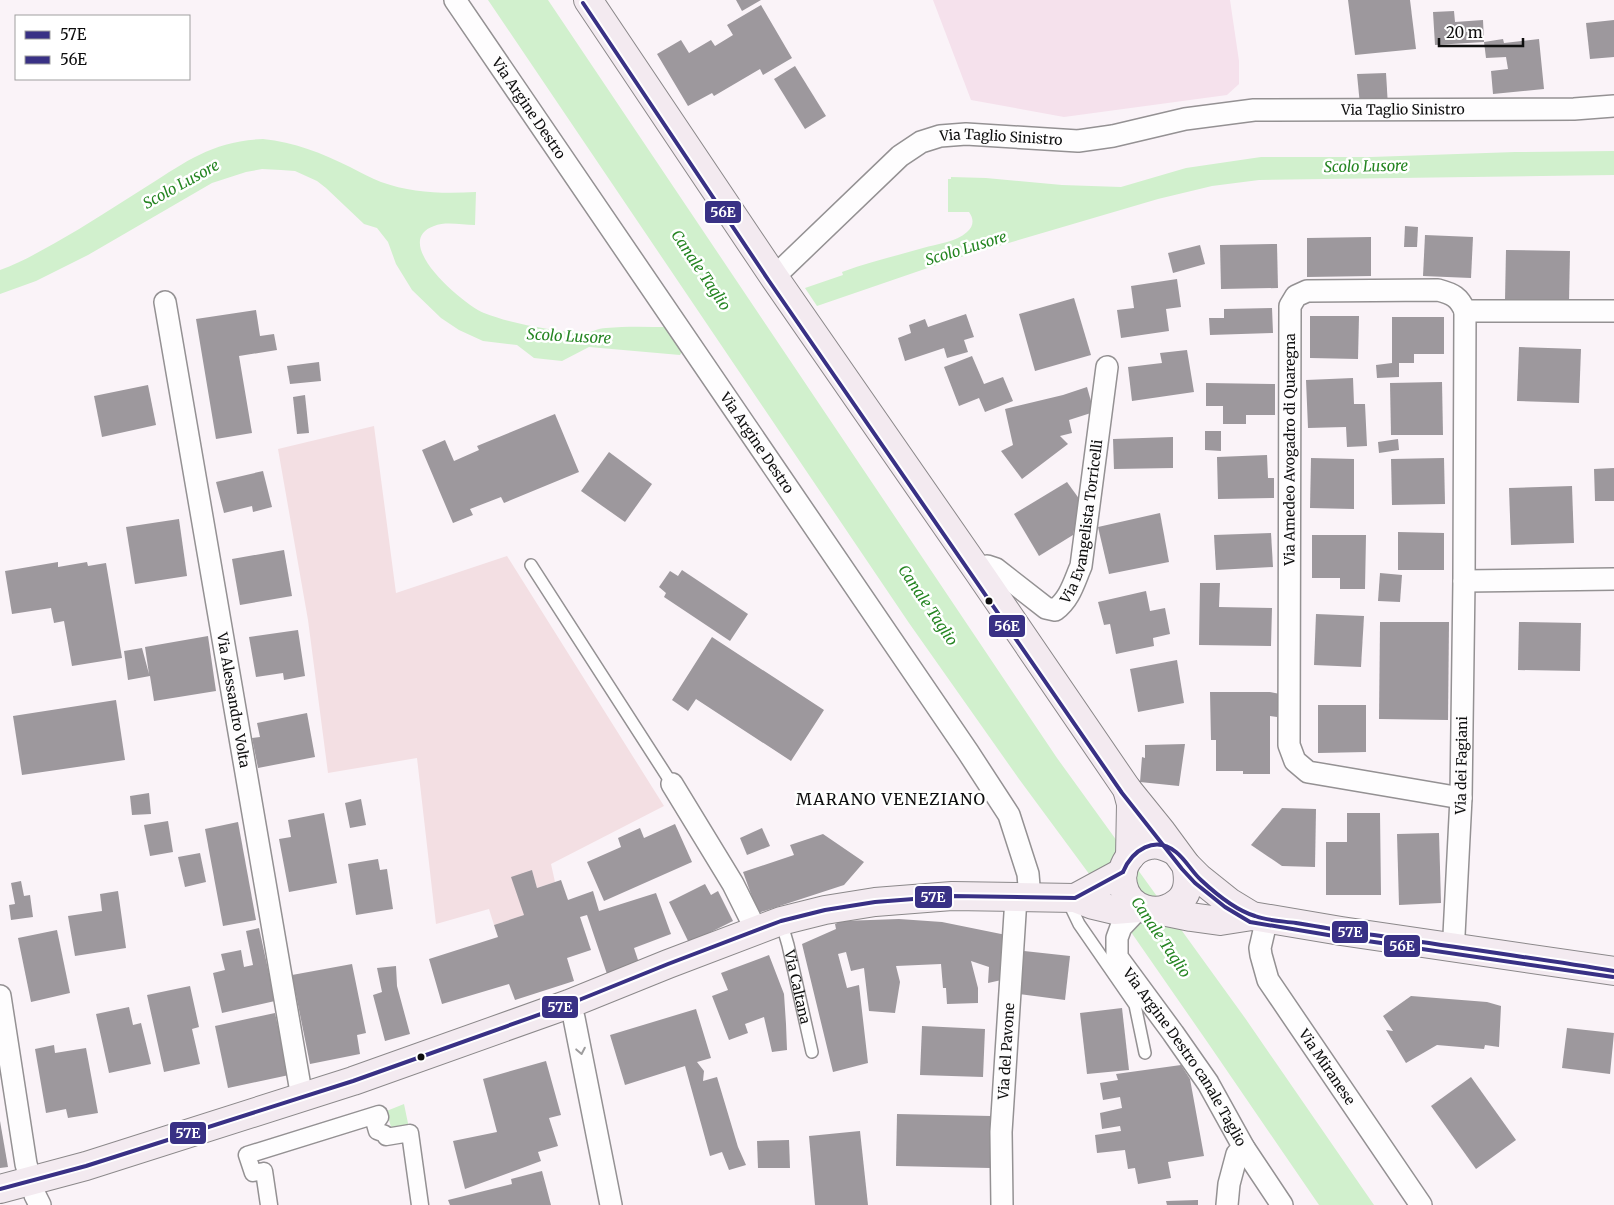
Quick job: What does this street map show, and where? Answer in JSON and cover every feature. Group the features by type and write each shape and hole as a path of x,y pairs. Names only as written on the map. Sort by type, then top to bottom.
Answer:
{"main road":[{"path":"588,0 774,277 1127,789 1199,878 1229,902 1260,917"},
{"path":"1127,789 1131,804 1130,851 1123,886 1129,898 1167,910 1220,921 1260,917 1341,931 1614,970"},
{"path":"0,1189 35,1193 86,1166 302,1098 569,1004 768,925 825,910 875,902 952,896 1071,899 1114,910 1167,910 1186,892 1189,878 1181,858 1163,845 1149,845 1130,851 1071,899"}],"street":[{"name":"Via Argine Destro","path":"455,0 1009,815 1028,874 1023,898"},
{"name":"Via Taglio Sinistro","path":"774,277 900,156 922,142 940,136 966,134 1078,142 1185,119 1254,110 1574,109 1614,106"},
{"name":"Via Amedeo Avogadro di Quaregna","path":"1461,798 1308,772 1294,761 1289,745 1290,306 1296,296 1307,291 1438,290 1451,294 1461,301 1465,311"},
{"name":"Via Alessandro Volta","path":"165,302 302,1098"},
{"path":"1465,311 1614,311"},
{"name":"Via dei Fagiani","path":"1452,947 1461,798 1465,311"},
{"name":"Via Evangelista Torricelli","path":"978,571 987,566 996,569 1046,608 1055,610 1063,604 1071,591 1081,566 1107,367"},
{"path":"1464,582 1614,579"},
{"path":"672,784 733,884 768,925"},
{"name":"Via del Pavone","path":"1002,1205 1001,1132 1023,898"},
{"name":"Via Argine Destro canale Taglio","path":"1167,910 1121,927 1117,938 1117,957 1208,1084 1244,1148 1282,1205"},
{"name":"Via Miranese","path":"1260,917 1260,948 1268,980 1421,1205"},
{"path":"0,996 26,1164 35,1193"},
{"path":"569,1004 574,1018 611,1205"},
{"path":"269,1205 264,1171 253,1173 247,1155 379,1114 380,1117 375,1124 377,1131 385,1134 386,1137 410,1133 420,1205"},
{"path":"1227,1205 1229,1184 1237,1154 1244,1148"}],"lane":[{"path":"531,565 672,784"},
{"path":"1071,899 1079,924 1135,1005 1145,1053"},
{"name":"Via Caltana","path":"768,925 788,945 812,1052"}],"shaded area":[{"path":"933,0 1230,0 1239,61 1239,84 1227,95 1064,117 971,100"},
{"path":"374,426 396,593 507,556 664,806 551,864 555,882 537,888 532,870 524,915 494,925 489,909 436,924 417,758 328,773 308,620 278,449"}],"water":[{"name":"Canale Taglio","path":"488,0 548,0 1057,758 1245,1018 1374,1205 1319,1205 1115,909 1019,779 909,623"},
{"name":"Scolo Lusore","path":"263,139 308,149 393,186 428,192 476,192 475,225 449,223 434,226 422,234 420,245 425,258 448,286 474,308 484,313 533,326 584,333 614,327 670,327 684,348 680,355 589,347 562,361 534,358 517,345 483,341 459,330 441,318 412,290 396,264 388,242 377,228 364,224 317,181 295,171 262,169 212,183 88,255 36,281 0,294 0,270 28,258 67,236 202,153 230,144"},
{"name":"Scolo Lusore","path":"1614,151 1614,175 1259,180 1212,186 1158,199 951,260 817,306 805,288 843,275 842,272 852,268 946,242 967,232 973,222 969,212 948,212 948,179 951,179 951,177 1121,187 1186,168 1261,157 1371,157"},
{"path":"404,1104 410,1133 385,1134 391,1127 389,1120 380,1117 379,1114"}],"building":[{"path":"736,0 761,0 742,11"},
{"path":"1348,0 1410,0 1416,49 1355,55"},
{"path":"761,5 792,58 763,75 760,69 714,96 712,93 688,106 657,54 681,40 689,53 711,40 715,46 733,35 727,25"},
{"path":"1454,11 1455,22 1483,20 1484,42 1435,45 1433,12"},
{"path":"1614,20 1614,57 1590,59 1586,23"},
{"path":"1503,39 1504,43 1539,39 1544,89 1493,94 1491,71 1508,69 1506,57 1486,58 1484,42"},
{"path":"795,66 826,116 805,129 774,79"},
{"path":"1386,73 1388,106 1360,105 1357,74"},
{"path":"1405,226 1418,227 1417,247 1404,247"},
{"path":"1425,235 1473,237 1471,278 1423,276"},
{"path":"1371,237 1371,276 1307,277 1307,238"},
{"path":"1277,244 1278,288 1221,289 1220,245"},
{"path":"1200,245 1205,264 1173,273 1168,253"},
{"path":"1506,250 1570,251 1569,302 1505,300"},
{"path":"1177,279 1181,307 1166,309 1169,331 1121,338 1117,310 1134,308 1131,286"},
{"path":"1074,298 1091,355 1035,371 1019,314"},
{"path":"1272,308 1273,333 1210,335 1209,318 1224,318 1224,309"},
{"path":"256,310 260,336 274,334 277,350 239,356 252,433 216,439 196,319"},
{"path":"966,314 974,337 964,340 968,352 947,358 944,348 905,361 898,338 911,333 909,325 925,319 928,327"},
{"path":"1310,316 1359,316 1358,359 1310,358"},
{"path":"1392,317 1444,317 1444,354 1414,354 1414,363 1399,363 1399,377 1377,378 1376,365 1392,363"},
{"path":"1519,347 1581,349 1579,403 1517,401"},
{"path":"1187,350 1194,392 1132,401 1128,367 1162,363 1160,353"},
{"path":"972,356 984,384 1003,377 1013,401 985,412 979,398 959,406 944,367"},
{"path":"319,362 321,381 290,384 287,366"},
{"path":"1353,378 1354,404 1365,404 1367,446 1347,447 1346,427 1308,428 1306,380"},
{"path":"1442,382 1443,435 1391,435 1390,383"},
{"path":"1206,383 1275,384 1275,415 1246,415 1246,424 1223,424 1223,406 1206,406"},
{"path":"148,385 156,425 102,437 94,396"},
{"path":"1087,387 1094,412 1069,420 1072,433 1060,436 1068,444 1022,479 1001,451 1013,445 1005,409 1063,395"},
{"path":"305,395 309,433 297,434 293,397"},
{"path":"555,414 579,472 504,503 501,497 470,509 473,515 453,523 422,450 445,440 454,461 479,450 477,446"},
{"path":"1205,431 1221,431 1221,451 1205,450"},
{"path":"1173,437 1173,468 1114,469 1113,439"},
{"path":"1398,439 1399,450 1379,453 1378,442"},
{"path":"609,452 652,484 625,522 581,491"},
{"path":"1267,455 1268,478 1274,478 1274,498 1218,499 1217,457"},
{"path":"1311,458 1354,459 1354,509 1310,508"},
{"path":"1444,458 1445,504 1392,505 1391,459"},
{"path":"1614,468 1614,501 1595,501 1594,469"},
{"path":"263,471 272,507 253,512 252,506 224,513 216,482"},
{"path":"1067,482 1080,500 1073,535 1039,556 1014,514"},
{"path":"1572,486 1574,543 1511,545 1509,488"},
{"path":"1160,513 1169,562 1109,574 1098,527"},
{"path":"179,519 187,576 135,584 126,527"},
{"path":"1398,532 1444,533 1444,570 1398,570"},
{"path":"1271,533 1273,567 1216,570 1214,535"},
{"path":"1312,535 1366,535 1365,589 1340,589 1340,578 1312,578"},
{"path":"284,550 292,596 240,605 232,559"},
{"path":"58,562 58,567 87,562 88,566 106,563 122,658 72,666 64,621 54,623 51,608 12,614 5,571"},
{"path":"682,570 748,614 730,641 664,597 666,593 659,587 670,571 678,576"},
{"path":"1380,573 1402,575 1400,602 1378,601"},
{"path":"1200,583 1220,583 1219,607 1272,608 1271,646 1199,645"},
{"path":"1146,591 1150,611 1165,608 1170,634 1153,638 1154,646 1116,654 1110,624 1104,625 1098,602"},
{"path":"1316,614 1364,616 1361,667 1314,665"},
{"path":"1380,622 1449,622 1448,720 1379,719"},
{"path":"1519,622 1581,623 1580,671 1518,670"},
{"path":"298,630 305,676 284,680 283,673 256,677 249,637"},
{"path":"208,636 216,691 154,701 150,676 128,680 124,651 142,648 149,674 145,647"},
{"path":"712,637 824,710 791,761 696,699 688,711 672,700"},
{"path":"1177,660 1184,703 1138,712 1130,669"},
{"path":"1210,692 1270,692 1280,694 1277,717 1270,716 1270,774 1216,771 1216,740 1211,740"},
{"path":"116,700 125,760 22,775 13,716"},
{"path":"1318,705 1366,705 1366,752 1318,753"},
{"path":"307,713 315,757 258,768 252,738 260,737 257,723"},
{"path":"1185,744 1179,786 1140,782 1142,757 1145,758 1145,745"},
{"path":"149,793 151,814 132,815 130,796"},
{"path":"361,799 366,825 350,828 345,803"},
{"path":"1282,808 1316,809 1315,867 1282,866 1251,845"},
{"path":"324,813 337,883 289,892 279,839 291,837 288,820"},
{"path":"1347,813 1380,813 1381,895 1326,895 1326,842 1347,842"},
{"path":"168,821 173,852 150,856 144,825"},
{"path":"238,822 256,920 223,926 205,829"},
{"path":"675,824 692,862 604,901 587,862 621,847 618,838 640,828 644,838"},
{"path":"762,828 770,846 747,855 740,838"},
{"path":"1439,833 1441,903 1399,905 1397,834"},
{"path":"823,834 864,862 844,885 758,913 743,872 794,855 790,845"},
{"path":"200,853 206,882 185,887 178,857"},
{"path":"378,859 380,870 387,869 393,909 356,915 348,864"},
{"path":"532,870 537,888 561,880 568,900 593,891 599,911 656,893 671,934 634,948 639,963 607,974 587,915 580,917 591,950 567,958 574,981 515,1000 509,984 442,1004 429,959 498,937 494,925 524,915 511,877"},
{"path":"21,881 24,896 30,895 33,917 11,920 9,905 15,904 11,883"},
{"path":"705,884 711,895 718,891 733,921 689,943 669,902"},
{"path":"118,891 126,948 75,956 68,916 102,911 100,894"},
{"path":"899,919 942,922 1011,936 1006,979 988,983 989,967 971,961 978,988 978,1003 947,1004 946,988 943,988 941,964 896,966 900,982 895,1013 869,1011 864,968 851,971 846,952 838,954 847,988 859,985 868,1063 833,1072 802,944 836,929 835,924 842,921"},
{"path":"259,928 275,1001 222,1013 213,973 225,970 221,954 241,950 244,967 253,965 246,931"},
{"path":"57,930 70,993 31,1002 18,938"},
{"path":"1024,951 1070,956 1065,1000 1019,994"},
{"path":"769,955 784,994 787,1050 772,1052 764,1017 745,1024 748,1033 729,1040 712,996 728,990 721,973"},
{"path":"352,964 366,1033 357,1035 360,1054 310,1064 292,975"},
{"path":"396,966 397,986 410,1034 385,1041 373,995 382,992 377,968"},
{"path":"190,986 199,1027 192,1029 200,1064 164,1072 147,995"},
{"path":"1411,996 1487,1002 1501,1006 1499,1047 1485,1045 1484,1049 1437,1045 1406,1063 1386,1030 1393,1031 1383,1016"},
{"path":"129,1007 133,1025 141,1023 151,1064 109,1073 96,1014"},
{"path":"1122,1008 1129,1070 1087,1074 1080,1013"},
{"path":"696,1009 711,1058 697,1062 704,1071 703,1081 717,1077 738,1147 746,1165 729,1170 722,1152 710,1156 685,1066 625,1085 610,1035"},
{"path":"275,1013 289,1075 228,1088 215,1026"},
{"path":"922,1026 985,1029 983,1077 920,1075"},
{"path":"1567,1028 1614,1033 1610,1074 1562,1068"},
{"path":"54,1045 55,1053 86,1048 98,1113 68,1118 66,1109 46,1113 35,1049"},
{"path":"546,1061 561,1115 549,1118 558,1146 538,1152 541,1161 465,1189 453,1141 497,1132 483,1079"},
{"path":"1181,1065 1190,1079 1204,1156 1168,1162 1171,1178 1138,1184 1135,1168 1128,1169 1125,1150 1097,1153 1095,1135 1121,1131 1120,1126 1102,1129 1100,1113 1122,1108 1120,1097 1103,1100 1100,1083 1118,1080 1116,1074"},
{"path":"1471,1077 1516,1140 1476,1169 1431,1106"},
{"path":"897,1114 991,1116 990,1168 896,1166"},
{"path":"0,1121 8,1167 0,1168"},
{"path":"860,1131 868,1205 815,1205 809,1136"},
{"path":"789,1140 790,1168 758,1168 757,1141"},
{"path":"542,1171 551,1205 450,1205 448,1200 512,1184 511,1179"},
{"path":"1198,1200 1198,1205 1167,1205 1166,1201"}],"transit line":[{"name":"56E","path":"583,3 769,281 1122,793 1195,883 1225,907 1250,922 1613,977"},
{"name":"57E","path":"1123,872 1132,857 1138,852 1145,847 1160,845 1176,852 1198,877 1226,901 1240,910 1260,918 1614,971"},
{"name":"57E","path":"0,1189 86,1166 353,1081 569,1004 781,921 825,910 875,902 952,896 1075,898 1123,872"}],"district":[{"name":"MARANO VENEZIANO","path":"891,799"}]}
